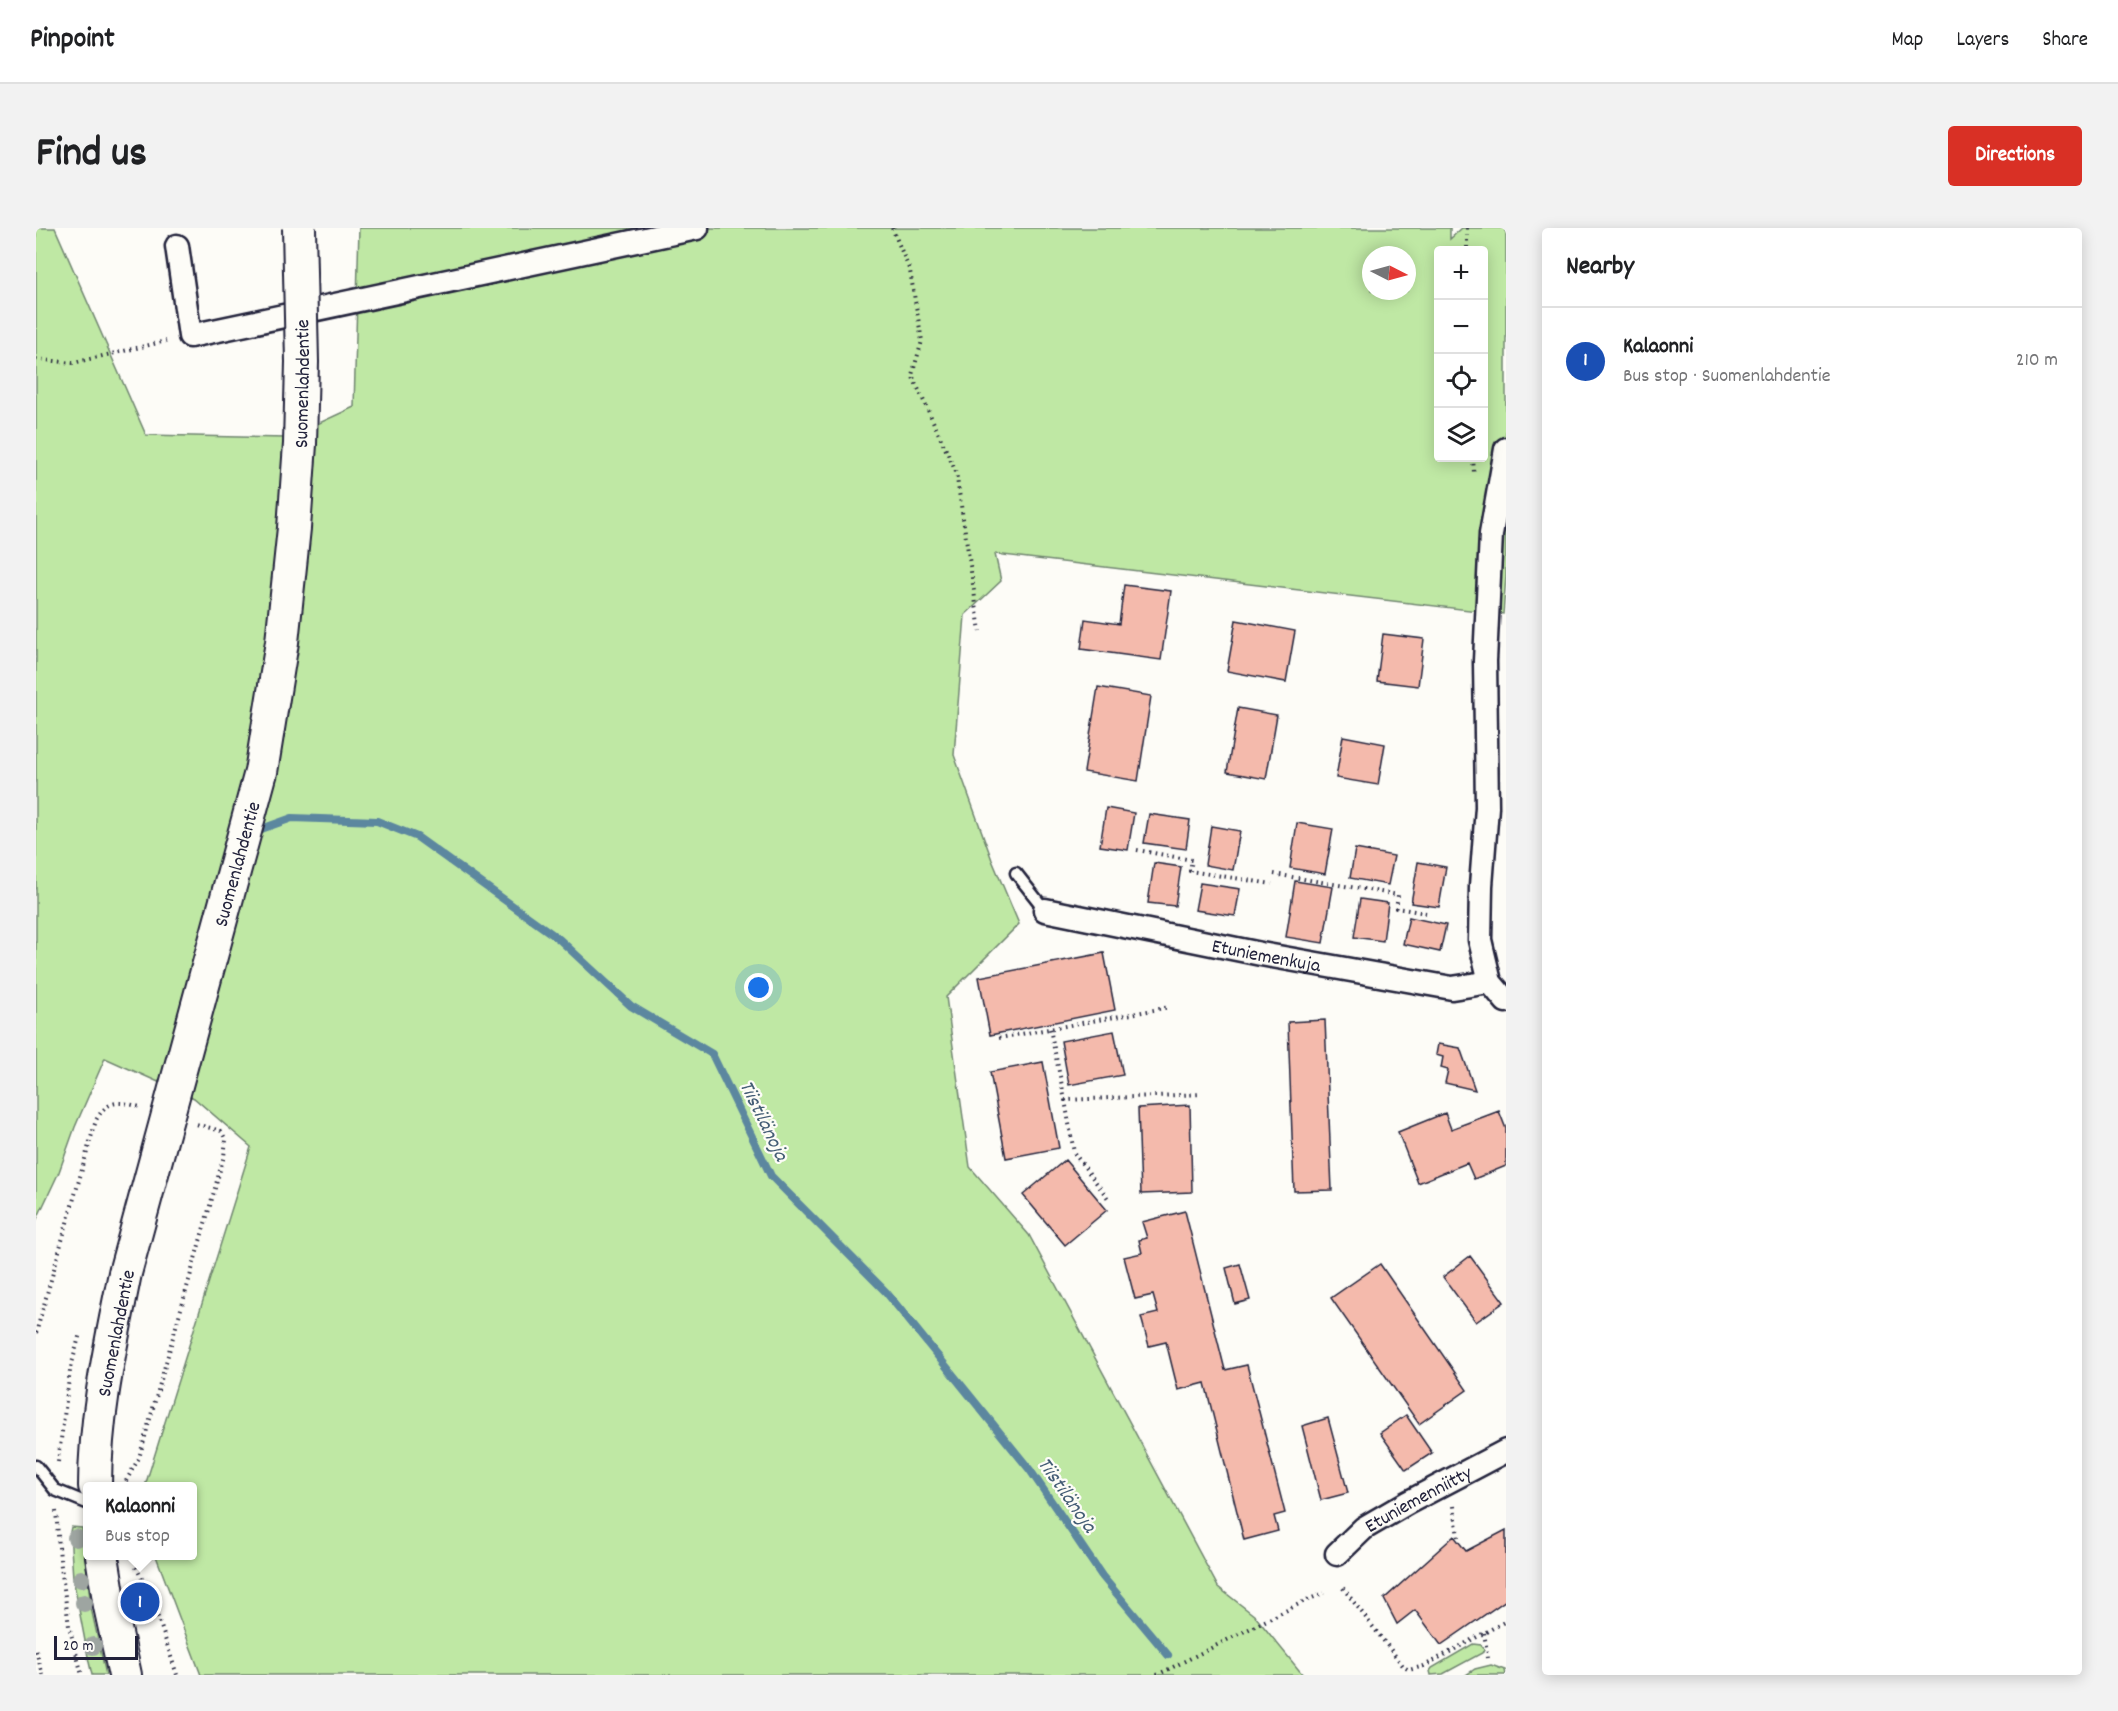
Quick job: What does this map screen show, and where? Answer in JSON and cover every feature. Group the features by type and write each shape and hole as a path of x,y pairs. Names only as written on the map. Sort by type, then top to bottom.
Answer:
{"main road":[{"name":"Suomenlahdentie","path":"95,1482 95,1454 104,1377 125,1273 261,772 282,642 300,444 302,351 299,228"},
{"path":"103,1560 125,1675"}],"street":[{"path":"177,246 190,336 698,228"},
{"path":"1506,449 1491,534 1485,661 1487,807 1481,886 1480,940 1490,982 1506,1001"},
{"name":"Etuniemenkuja","path":"1045,910 1261,954 1452,988 1490,982"},
{"name":"Etuniemenniitty","path":"1337,1554 1364,1528 1506,1451"}],"lane":[{"path":"1016,873 1045,910"},
{"path":"36,1466 55,1490 83,1501"}],"path":[{"path":"892,228 910,271 922,340 912,375 956,472 980,631"},
{"path":"1467,228 1467,246"},
{"path":"36,359 73,363 190,336"},
{"path":"1137,850 1192,860 1190,871 1272,884"},
{"path":"1274,874 1398,895 1396,908 1426,913"},
{"path":"999,1038 1170,1008"},
{"path":"1050,1029 1074,1153 1110,1200"},
{"path":"1065,1100 1202,1094"},
{"path":"1454,1504 1458,1537"},
{"path":"135,1565 152,1599 177,1675"},
{"path":"1343,1588 1404,1667 1409,1670 1424,1666 1506,1621"},
{"path":"1157,1675 1324,1593"},
{"path":"140,1602 152,1599"},
{"path":"1484,1633 1488,1658"},
{"path":"36,1651 43,1675"}],"green space":[{"path":"36,228 55,228 146,435 287,438 354,407 359,228 1450,228 1450,239 1462,228 1506,228 1506,576 1503,614 995,554 1001,581 965,615 954,755 992,860 1019,924 946,997 970,1167 1029,1235 1218,1587 1255,1616 1303,1675 201,1675 158,1560 197,1560 197,1482 146,1482 251,1147 194,1098 105,1058 75,1127 59,1172 36,1221"},
{"path":"71,1527 82,1528 83,1560 86,1560 91,1608 106,1675 92,1675 73,1578"},
{"path":"1473,1644 1481,1645 1484,1649 1482,1653 1443,1674 1431,1675 1432,1668"},
{"path":"1491,1665 1505,1670 1506,1675 1466,1675 1475,1669"}],"building":[{"path":"1124,585 1171,591 1161,660 1081,649 1085,619 1119,624"},
{"path":"1236,620 1295,631 1286,682 1227,671"},
{"path":"1383,634 1424,639 1418,686 1377,681"},
{"path":"1098,687 1151,696 1138,781 1084,772"},
{"path":"1238,708 1277,715 1266,779 1227,772"},
{"path":"1343,736 1385,744 1378,785 1336,778"},
{"path":"1106,808 1134,813 1128,850 1100,846"},
{"path":"1149,814 1190,820 1186,849 1144,843"},
{"path":"1297,823 1333,829 1325,874 1290,868"},
{"path":"1211,826 1240,831 1233,870 1205,865"},
{"path":"1355,849 1394,856 1388,885 1350,878"},
{"path":"1418,862 1446,867 1439,907 1411,903"},
{"path":"1154,863 1181,867 1175,906 1148,903"},
{"path":"1295,881 1333,887 1323,943 1286,937"},
{"path":"1200,883 1240,889 1235,916 1195,910"},
{"path":"1360,899 1388,903 1383,941 1354,937"},
{"path":"1409,917 1446,925 1440,952 1403,944"},
{"path":"1104,953 1115,1010 990,1035 979,977"},
{"path":"1325,1020 1332,1190 1294,1191 1288,1022"},
{"path":"1114,1031 1123,1075 1069,1085 1061,1041"},
{"path":"1438,1044 1460,1048 1475,1090 1445,1083 1448,1070 1441,1068 1443,1057 1436,1055"},
{"path":"1043,1062 1059,1148 1006,1158 990,1072"},
{"path":"1190,1105 1192,1192 1141,1194 1138,1108"},
{"path":"1499,1111 1506,1129 1506,1166 1474,1179 1467,1163 1418,1183 1398,1132 1445,1113 1451,1129"},
{"path":"1065,1160 1107,1210 1065,1245 1023,1195"},
{"path":"1185,1211 1225,1370 1247,1365 1285,1513 1274,1516 1278,1531 1244,1540 1205,1383 1178,1390 1166,1342 1149,1346 1141,1317 1158,1313 1153,1295 1135,1299 1124,1257 1142,1253 1139,1240 1147,1238 1142,1222"},
{"path":"1470,1256 1504,1302 1476,1322 1443,1277"},
{"path":"1240,1264 1250,1300 1235,1304 1226,1268"},
{"path":"1380,1264 1467,1390 1419,1424 1331,1298"},
{"path":"1406,1415 1432,1453 1406,1470 1380,1433"},
{"path":"1328,1418 1348,1493 1321,1500 1302,1426"},
{"path":"1506,1530 1506,1600 1441,1645 1415,1610 1397,1624 1384,1599 1454,1536 1466,1551"}],"waterway":[{"name":"Tiistilänoja","path":"253,832 292,818 377,821 417,837 559,939 631,1006 712,1054 771,1176 886,1292 1030,1470 1102,1576 1168,1655"}],"place":[{"name":"Kalaonni","path":"140,1602"}]}
